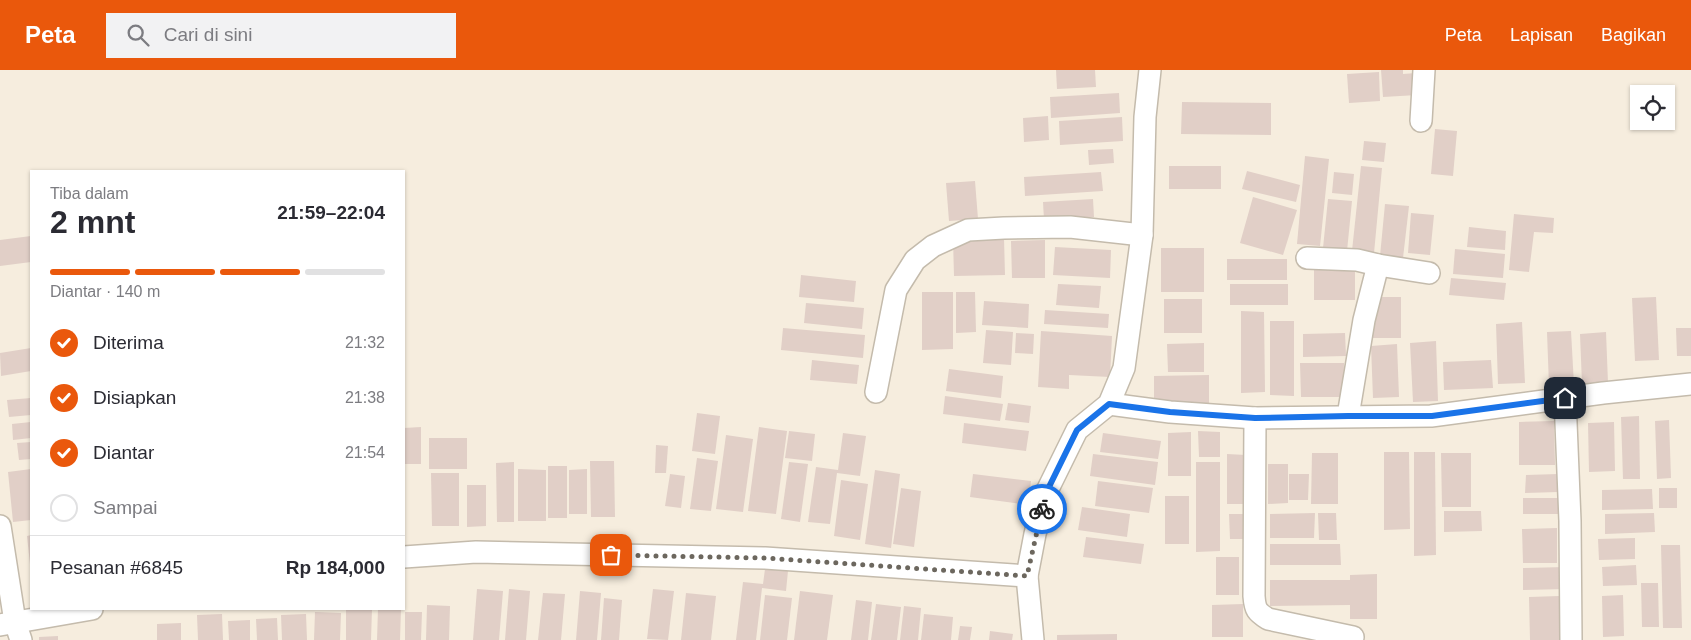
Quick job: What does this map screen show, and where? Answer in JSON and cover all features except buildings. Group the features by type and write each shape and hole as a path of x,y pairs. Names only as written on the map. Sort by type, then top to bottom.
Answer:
{"street":[{"path":"1033,640 1027,576 1045,495 1077,430 1109,404 1124,368 1142,235 1145,117 1150,70"},
{"path":"1421,121 1424,70"},
{"path":"876,392 896,290 914,260 933,246 968,230 1004,228 1070,227 1142,235"},
{"path":"1307,258 1358,260 1429,273"},
{"path":"1348,416 1364,320 1378,265"},
{"path":"1109,404 1170,412 1255,418 1432,416 1565,398 1691,384"},
{"path":"1565,398 1570,521 1571,640"},
{"path":"1255,418 1254,596 1258,613 1268,619 1353,637"},
{"path":"0,526 12,629 88,610"},
{"path":"405,557 476,552 765,558 1027,576"}],"way so far":[{"path":"611,555 765,558 1027,576 1042,509"}],"route":[{"path":"1042,509 1045,495 1077,430 1109,404 1170,412 1255,418 1432,416 1565,398"}]}
